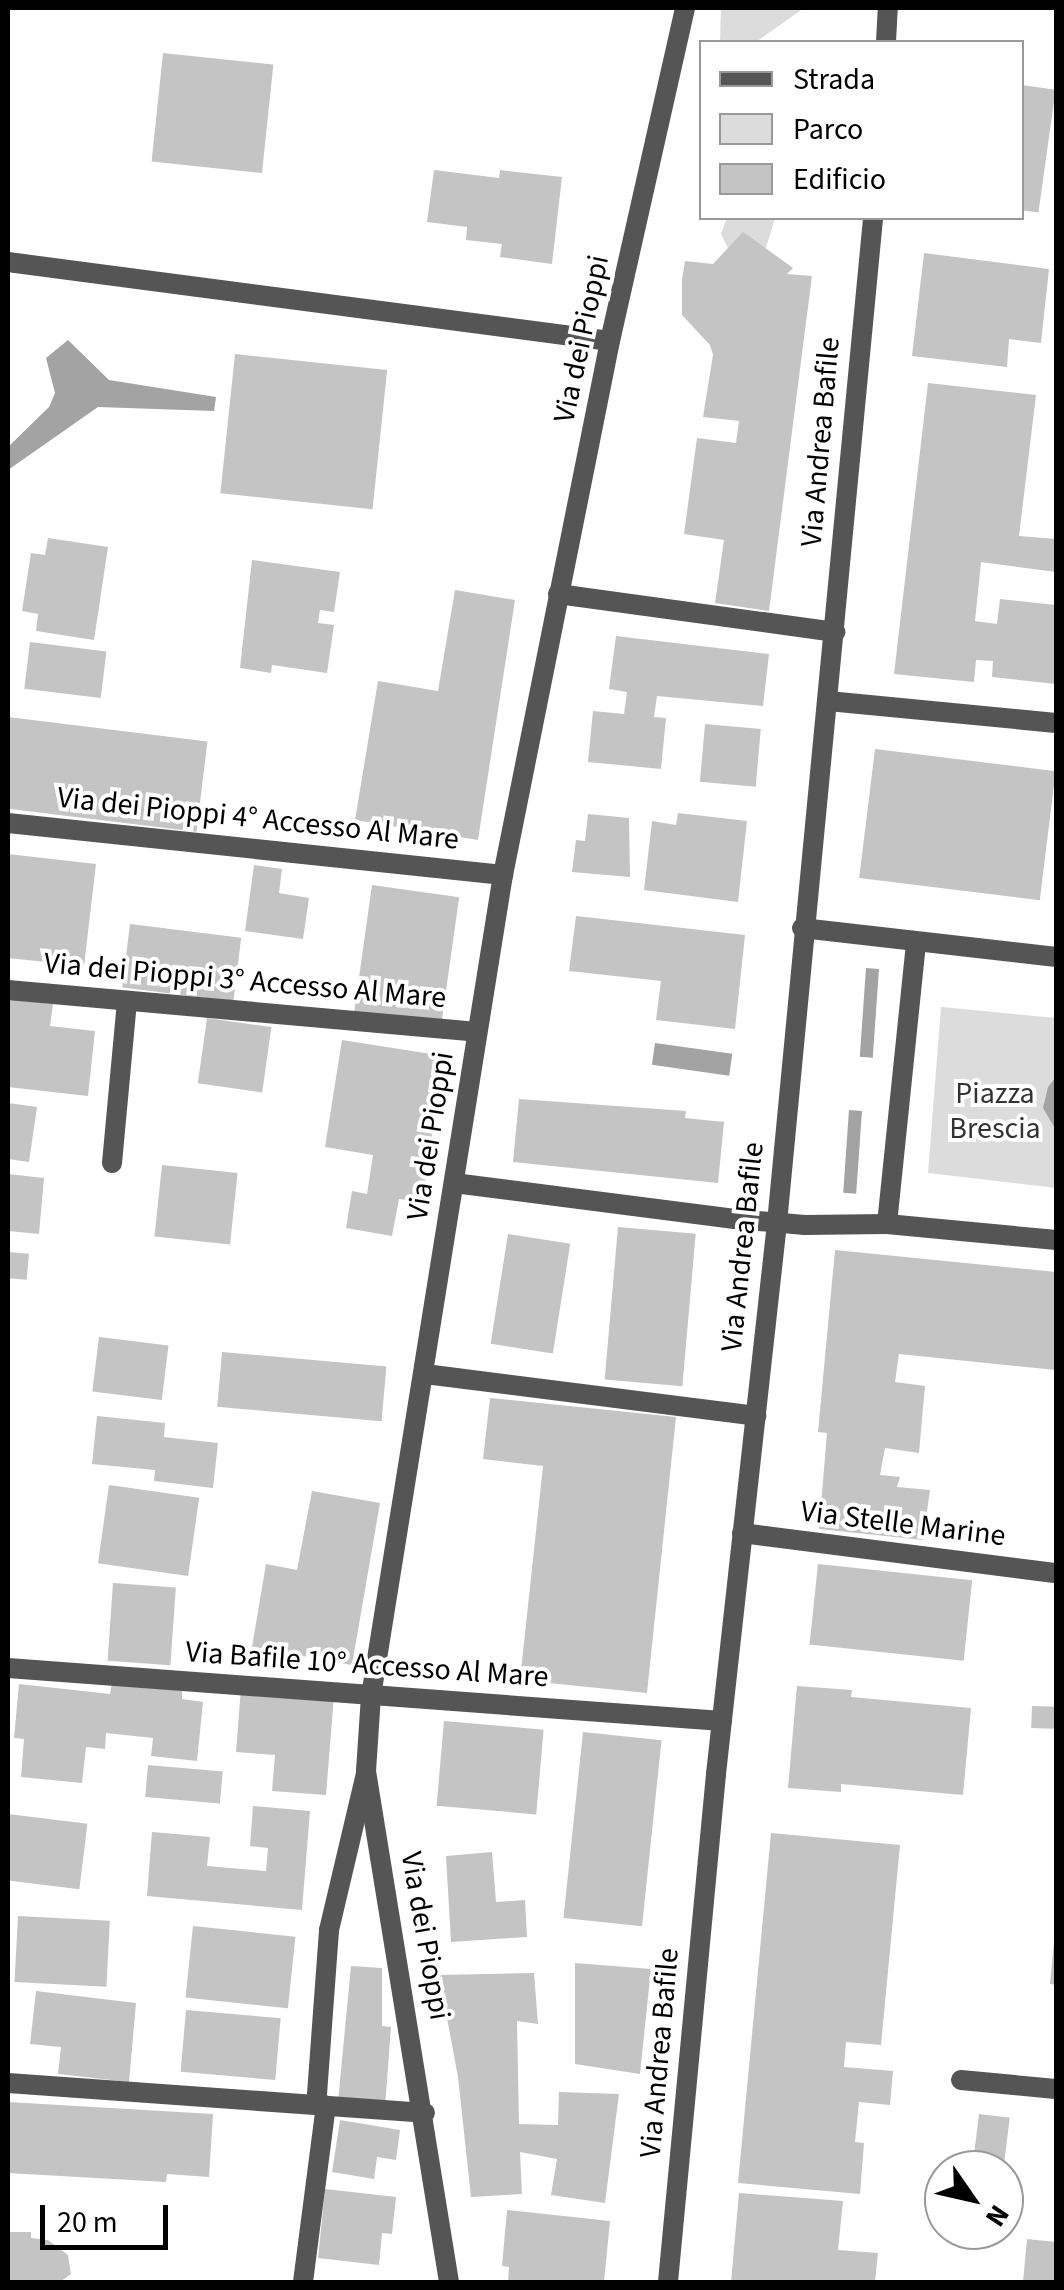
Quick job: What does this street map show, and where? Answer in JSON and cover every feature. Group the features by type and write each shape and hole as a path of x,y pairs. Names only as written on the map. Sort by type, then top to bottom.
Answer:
{"street":[{"name":"Via dei Pioppi","path":"450,2282 366,1771 371,1696 503,875 610,342 686,8"},
{"path":"886,40 888,8"},
{"name":"Via Andrea Bafile","path":"668,2282 722,1722 777,1222 802,928 835,632 873,220"},
{"path":"8,262 610,342"},
{"path":"558,594 835,632"},
{"path":"828,701 1056,724"},
{"name":"Via dei Pioppi 4° Accesso Al Mare","path":"8,823 503,875"},
{"path":"802,928 1056,956"},
{"path":"887,1224 916,942"},
{"name":"Via dei Pioppi 3° Accesso Al Mare","path":"8,990 477,1032"},
{"path":"112,1162 127,1001"},
{"path":"454,1183 777,1222 887,1224 1056,1240"},
{"path":"425,1374 756,1416"},
{"name":"Via Stelle Marine","path":"742,1534 1056,1573"},
{"name":"Via Bafile 10° Accesso Al Mare","path":"8,1668 722,1722"},
{"path":"304,2282 321,2100 329,1930 366,1771"},
{"path":"961,2080 1056,2088"},
{"path":"8,2083 321,2100 425,2112"}],"green space":[{"path":"721,8 804,8 759,40 720,40"},
{"path":"726,220 774,220 761,253 729,250 721,234"},
{"name":"Piazza Brescia","path":"941,1007 1056,1018 1056,1188 928,1173"}],"shaded area":[{"path":"68,340 109,380 216,397 214,411 98,407 8,470 8,447 49,407 55,393 46,358"},
{"path":"866,968 879,969 873,1058 860,1057"},
{"path":"655,1043 732,1054 729,1076 652,1065"},
{"path":"1056,1077 1056,1130 1043,1108 1048,1087"},
{"path":"849,1110 862,1111 856,1194 843,1193"}],"building":[{"path":"163,53 273,65 262,173 152,161"},
{"path":"1024,85 1056,90 1038,213 1024,210"},
{"path":"434,170 499,178 500,170 562,177 552,264 500,257 502,244 466,240 467,227 427,222"},
{"path":"743,232 793,268 787,274 812,276 769,611 715,603 724,540 684,534 697,438 736,443 739,421 703,417 713,355 710,345 682,315 685,261 713,264"},
{"path":"924,253 1049,269 1041,343 1009,339 1007,367 912,356"},
{"path":"235,354 387,370 373,509 220,493"},
{"path":"928,383 1036,395 1019,536 1056,539 1056,572 981,562 975,621 997,624 1000,599 1056,605 1056,684 992,677 993,661 976,660 974,682 894,674"},
{"path":"48,538 108,547 94,640 36,631 38,614 22,611 31,553 45,555"},
{"path":"252,560 340,572 334,612 320,610 318,623 334,625 327,673 272,665 271,673 240,668"},
{"path":"455,590 515,600 478,840 355,820 378,681 438,691"},
{"path":"616,636 769,654 763,706 657,696 654,717 666,718 661,769 588,762 593,711 624,714 627,692 609,689"},
{"path":"30,642 106,651 101,698 24,689"},
{"path":"8,717 208,741 196,832 8,809"},
{"path":"705,724 761,729 756,787 700,782"},
{"path":"875,749 1056,771 1040,900 859,878"},
{"path":"678,813 747,821 738,902 644,890 652,821 676,825"},
{"path":"588,814 629,818 630,877 572,872 576,840 585,841"},
{"path":"8,854 96,864 84,966 8,958"},
{"path":"254,865 282,869 279,893 309,898 303,939 245,931"},
{"path":"372,885 459,897 441,1025 354,1013"},
{"path":"576,916 745,935 735,1029 656,1020 661,981 569,971"},
{"path":"130,924 241,938 233,1001 122,988"},
{"path":"8,999 53,1004 50,1026 95,1031 88,1096 8,1087"},
{"path":"207,1018 271,1027 262,1092 198,1083"},
{"path":"342,1040 444,1056 422,1202 399,1199 392,1236 346,1228 352,1191 367,1194 373,1155 325,1147"},
{"path":"519,1099 686,1111 685,1118 724,1122 718,1183 513,1162"},
{"path":"8,1103 37,1107 29,1162 8,1159"},
{"path":"162,1165 238,1173 230,1245 154,1237"},
{"path":"8,1174 44,1178 39,1234 8,1231"},
{"path":"618,1227 696,1234 682,1386 605,1379"},
{"path":"508,1234 570,1244 553,1353 491,1344"},
{"path":"835,1250 1056,1272 1056,1370 899,1354 895,1382 925,1386 919,1453 885,1448 880,1475 900,1477 897,1487 930,1490 923,1540 819,1529 827,1433 818,1432"},
{"path":"8,1252 29,1254 27,1280 8,1278"},
{"path":"99,1337 168,1346 162,1400 92,1392"},
{"path":"222,1352 386,1366 382,1421 217,1407"},
{"path":"490,1398 676,1417 647,1693 520,1680 543,1466 483,1459"},
{"path":"97,1416 165,1423 164,1437 218,1443 213,1488 154,1481 155,1470 92,1464"},
{"path":"109,1485 199,1498 188,1576 98,1563"},
{"path":"312,1491 380,1503 352,1665 252,1647 266,1564 297,1570"},
{"path":"818,1564 972,1580 964,1661 810,1645"},
{"path":"113,1583 176,1587 170,1665 108,1661"},
{"path":"112,1683 182,1691 182,1699 203,1702 197,1761 151,1756 153,1738 106,1733 105,1749 86,1747 82,1783 21,1777 24,1739 14,1738 19,1684 110,1694"},
{"path":"797,1686 852,1690 851,1697 971,1708 963,1795 841,1784 841,1792 788,1788"},
{"path":"241,1688 334,1696 326,1795 272,1791 275,1755 236,1752"},
{"path":"1032,1706 1056,1707 1055,1729 1031,1728"},
{"path":"444,1721 544,1730 536,1814 437,1806"},
{"path":"583,1732 662,1740 642,1926 563,1918"},
{"path":"148,1765 223,1772 220,1803 145,1797"},
{"path":"253,1806 310,1811 302,1910 147,1896 152,1832 210,1837 207,1866 266,1871 268,1848 250,1846"},
{"path":"8,1814 87,1824 79,1889 8,1880"},
{"path":"771,1833 900,1845 881,2045 846,2042 844,2067 893,2071 890,2105 859,2102 855,2142 864,2143 860,2194 738,2183"},
{"path":"492,1852 496,1902 525,1900 527,1937 451,1942 446,1856"},
{"path":"18,1916 110,1921 106,1987 15,1982"},
{"path":"193,1926 295,1937 288,2008 185,1998"},
{"path":"1056,1942 1056,1985 1050,1984"},
{"path":"575,1963 651,1969 640,2074 575,2064"},
{"path":"351,1966 382,1968 382,2026 391,2027 385,2107 338,2102"},
{"path":"534,1973 538,2024 517,2021 519,2124 558,2125 559,2092 619,2094 605,2203 551,2195 557,2159 520,2152 522,2194 471,2197 458,2077 439,1975"},
{"path":"36,1991 136,2003 129,2082 58,2074 61,2047 30,2044"},
{"path":"186,2010 281,2018 275,2080 181,2072"},
{"path":"8,2102 213,2114 209,2177 167,2174 166,2182 8,2173"},
{"path":"979,2114 1010,2118 1006,2150 975,2150"},
{"path":"340,2120 400,2130 396,2160 377,2157 374,2179 332,2172"},
{"path":"325,2189 396,2197 392,2234 382,2233 379,2265 318,2258"},
{"path":"739,2193 843,2201 838,2250 878,2253 875,2282 731,2282"},
{"path":"507,2210 610,2221 604,2282 508,2282 509,2267 502,2266"},
{"path":"8,2232 31,2232 31,2238 48,2240 68,2255 71,2274 60,2282 8,2282"},
{"path":"1027,2239 1056,2242 1056,2282 1023,2282"}]}
